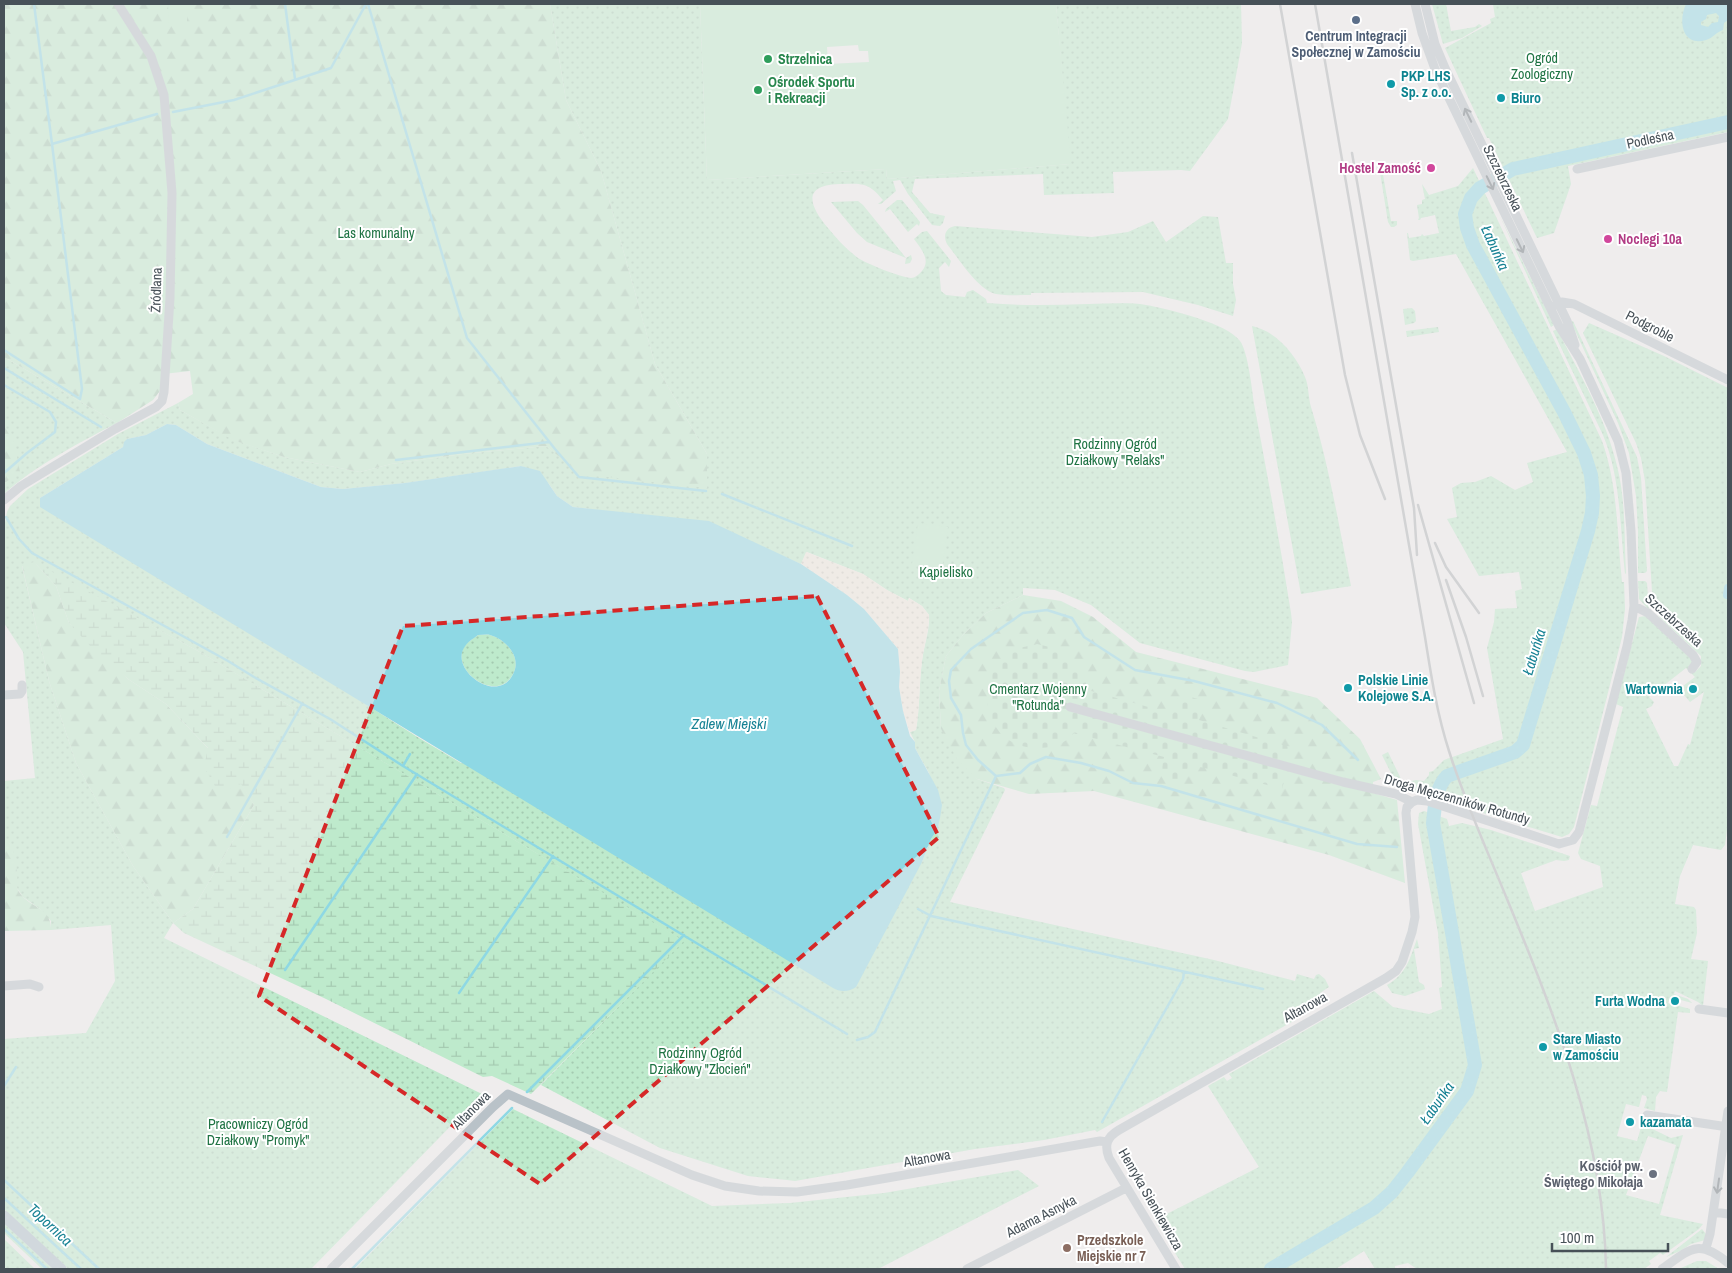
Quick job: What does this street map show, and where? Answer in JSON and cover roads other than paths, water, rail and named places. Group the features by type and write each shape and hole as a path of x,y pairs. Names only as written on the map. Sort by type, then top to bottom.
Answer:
{"main road":[{"path":"4,1216 61,1269"}],"street":[{"name":"Źródlana","path":"4,500 21,486 115,429 156,407 162,401 170,298 172,193 164,96 150,56 118,4"},
{"name":"Szczebrzeska","path":"1415,4 1422,33 1432,61 1481,164 1503,199"},
{"name":"Szczebrzeska","path":"1425,4 1441,60 1489,159 1503,199 1554,306 1567,321 1580,359 1612,427 1624,465 1629,498 1634,606 1648,613 1694,655 1697,662 1692,669"},
{"name":"Podleśna","path":"1577,168 1728,137"},
{"name":"Podgroble","path":"1554,306 1566,302 1574,304 1728,380"},
{"name":"Droga Męczenników Rotundy","path":"1070,707 1343,782 1396,794 1412,802 1417,800 1426,801 1559,844 1568,842 1577,835 1627,646 1634,606"},
{"path":"4,695 20,694 22,685"},
{"name":"Altanowa","path":"331,1269 508,1094 692,1175 725,1186 759,1191 797,1192 846,1186 1100,1141 1107,1142 1110,1136 1119,1130 1396,971 1406,951 1415,916 1406,813 1407,807 1412,802"},
{"path":"4,986 30,984 39,987"},
{"path":"1699,1009 1728,1013"},
{"path":"1706,1248 1714,1212 1728,1111"},
{"path":"1647,1115 1727,1127"},
{"name":"Henryka Sienkiewicza","path":"1107,1142 1108,1155 1176,1269"},
{"name":"Adama Asnyka","path":"967,1269 1126,1188"},
{"path":"1714,1212 1728,1214"},
{"path":"1662,1269 1692,1250 1706,1248 1716,1253 1728,1263"}],"water":[{"path":"1686,4 1728,4 1728,20 1724,23 1723,30 1708,39 1692,40 1687,36 1682,25","holes":["1716,13 1719,16 1718,22 1712,23 1708,27 1701,25 1701,22 1706,19 1707,15"]},
{"name":"Zalew Miejski","path":"167,424 176,425 207,444 321,487 343,489 405,483 521,466 540,471 557,496 573,507 709,521 801,564 847,595 864,609 898,649 899,687 910,736 915,742 915,748 938,790 942,805 937,830 931,839 922,862 856,987 844,991 833,988 40,507 40,498 123,447 127,439 146,435","holes":["478,635 496,637 510,649 516,666 507,682 498,686 488,686 478,682 464,666 462,657 464,648"]}],"waterway":[{"path":"34,4 52,144"},
{"path":"285,4 295,79"},
{"path":"173,112 234,100 331,68 366,4"},
{"path":"368,4 467,338 579,477 706,491"},
{"path":"4,350 80,399 82,389 52,144 157,114"},
{"name":"Łabuńka","path":"1271,1269 1374,1208 1392,1192 1467,1091 1475,1065 1433,823 1436,798 1440,786 1447,776 1515,752 1523,745 1592,513 1591,475 1584,453 1564,412 1473,245 1467,228 1465,214 1471,198 1480,188 1513,169 1728,122"},
{"path":"4,368 101,427"},
{"path":"4,385 50,412 56,422 55,432 4,473"},
{"path":"396,460 549,442"},
{"path":"722,494 852,546"},
{"path":"6,517 19,539 32,553 330,719 403,766 847,1034"},
{"path":"1727,595 1728,588"},
{"path":"1358,760 1322,725 1277,703 1194,681 1135,670 1084,637 1072,618 1047,610 1023,613 971,649 951,670 949,681 951,698 961,715 966,745 978,760 996,776 1020,773 1030,764 1046,757 1081,763 1109,771 1133,783 1161,786 1357,844 1397,847"},
{"path":"227,837 302,704"},
{"path":"403,766 410,754"},
{"path":"285,970 417,774"},
{"path":"857,1040 868,1037 875,1032 996,776"},
{"path":"459,993 553,856"},
{"path":"918,909 931,916 1263,989"},
{"path":"527,1092 684,935"},
{"path":"1102,1122 1183,979 1184,972"},
{"path":"4,1086 16,1067"},
{"path":"352,1269 512,1108"},
{"path":"4,1180 99,1269"},
{"name":"Topornica","path":"4,1198 81,1269"},
{"path":"4,1229 47,1269"}],"railway":[{"path":"1280,4 1345,375 1360,435 1385,499"},
{"path":"1315,4 1438,709 1449,751 1462,789 1543,989 1574,1080 1587,1126 1597,1173 1606,1269"},
{"path":"1352,153 1414,508 1417,555"},
{"path":"1418,505 1474,703"},
{"path":"1435,543 1446,567 1479,613"},
{"path":"1446,580 1466,637 1483,696"}],"place":[{"name":"Centrum Integracji Społecznej w Zamościu","path":"1356,20"},
{"name":"Strzelnica","path":"768,59"},
{"name":"PKP LHS Sp. z o.o.","path":"1391,84"},
{"name":"Ośrodek Sportu i Rekreacji","path":"758,90"},
{"name":"Biuro","path":"1501,98"},
{"name":"Hostel Zamość","path":"1431,168"},
{"name":"Noclegi 10a","path":"1608,239"},
{"name":"Polskie Linie Kolejowe S.A.","path":"1348,688"},
{"name":"Wartownia","path":"1693,689"},
{"name":"Furta Wodna","path":"1675,1001"},
{"name":"Stare Miasto w Zamościu","path":"1543,1047"},
{"name":"kazamata","path":"1630,1122"},
{"name":"Kościół pw. Świętego Mikołaja","path":"1653,1174"},
{"name":"Przedszkole Miejskie nr 7","path":"1067,1248"}],"park label":[{"name":"Ogród Zoologiczny","path":"1542,66"},
{"name":"Las komunalny","path":"376,233"},
{"name":"Rodzinny Ogród Działkowy \"Relaks\"","path":"1115,452"},
{"name":"Kąpielisko","path":"946,572"},
{"name":"Cmentarz Wojenny \"Rotunda\"","path":"1038,698"},
{"name":"Rodzinny Ogród Działkowy \"Złocień\"","path":"700,1062"},
{"name":"Pracowniczy Ogród Działkowy \"Promyk\"","path":"258,1132"}]}
